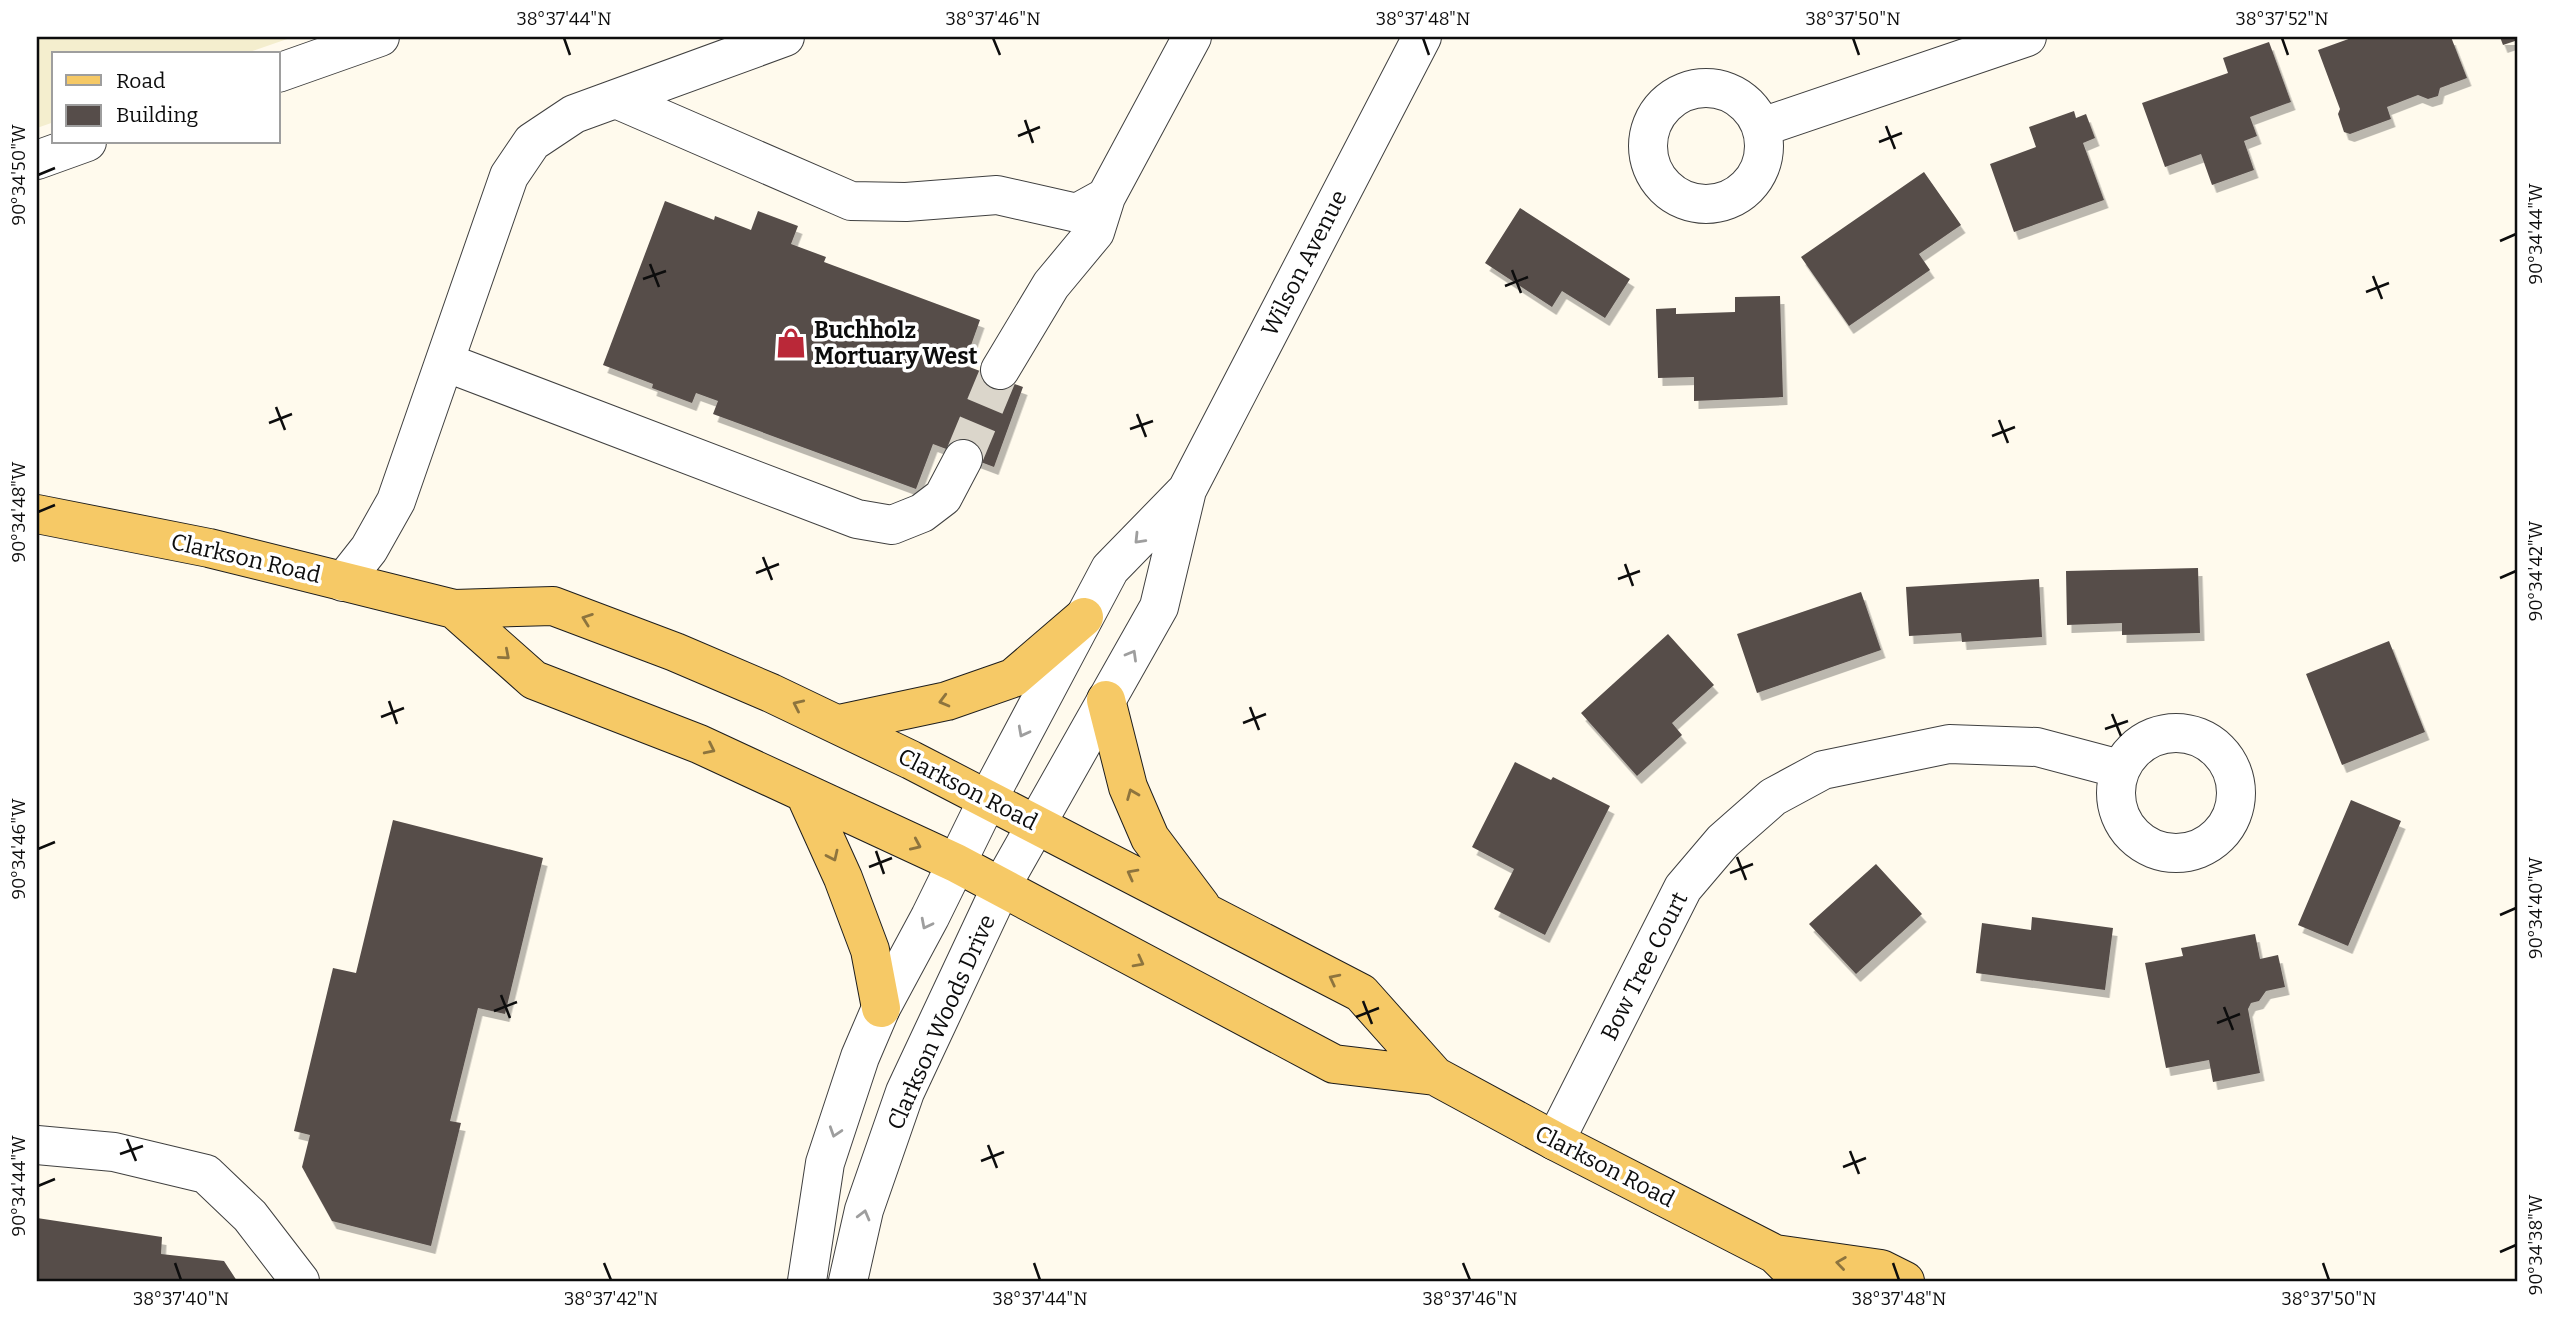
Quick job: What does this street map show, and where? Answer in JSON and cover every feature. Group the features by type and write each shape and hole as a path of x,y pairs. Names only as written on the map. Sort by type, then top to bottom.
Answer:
{"main road":[{"name":"Clarkson Road","path":"37,513 209,548 454,610 553,607 676,652 839,724 1361,993 1435,1076 1775,1254 1801,1281"},
{"name":"Clarkson Road","path":"454,610 534,680 699,744 956,863 1334,1064 1435,1076"},
{"path":"839,724 947,701 1013,678 1084,617"},
{"path":"1106,700 1128,787 1150,838 1207,914"},
{"path":"804,794 844,878 870,950 881,1008"},
{"name":"Clarkson Road","path":"1775,1254 1881,1269 1905,1281"}],"street":[{"path":"280,72 380,37"},
{"path":"343,582 369,549 396,501 509,176 532,142 574,114 785,37"},
{"path":"1000,370 1051,285 1095,232 1105,197 1192,37"},
{"name":"Wilson Avenue","path":"1002,886 1159,607 1187,490 1422,37"},
{"path":"1762,127 2027,37"},
{"path":"616,99 850,201 906,202 997,195 1077,212 1105,197"},
{"path":"37,160 81,144"},
{"path":"445,362 858,519 892,525 922,513 943,497 963,459"},
{"name":"Wilson Avenue","path":"956,863 1110,569 1187,490"},
{"name":"Bow Tree Court","path":"1555,1141 1683,888 1723,841 1773,797 1824,770 1949,744 2037,747 2120,769"},
{"path":"807,1281 825,1163 860,1057 881,1008 956,863"},
{"name":"Clarkson Woods Drive","path":"848,1281 864,1210 905,1092 1002,886"},
{"path":"37,1146 114,1152 206,1174 250,1216 300,1281"}],"shaded area":[{"path":"37,37 293,37 250,52 52,52 52,123 37,128"}],"building":[{"path":"2354,37 2451,37 2467,78 2440,88 2438,96 2428,99 2418,95 2387,107 2391,119 2350,134 2344,132 2338,114 2340,109 2318,50"},
{"path":"2500,37 2518,37 2518,40 2503,45"},
{"path":"2269,42 2291,102 2250,117 2257,136 2244,141 2254,170 2212,185 2201,154 2165,167 2142,103 2228,73 2223,58"},
{"path":"2074,111 2076,118 2086,114 2095,138 2083,143 2104,200 2014,232 1990,164 2036,147 2029,127"},
{"path":"1924,172 1961,225 1919,254 1930,270 1849,326 1801,257"},
{"name":"Buchholz Mortuary West","path":"665,201 714,220 715,216 751,230 758,211 798,226 791,244 826,257 824,262 980,320 964,365 1023,387 994,467 933,444 916,489 713,414 718,401 696,393 692,403 652,388 653,384 603,365"},
{"path":"1520,208 1630,279 1605,318 1562,291 1552,307 1485,263"},
{"path":"1780,296 1783,397 1694,401 1694,377 1658,378 1656,309 1676,308 1676,314 1735,312 1735,297"},
{"path":"2198,568 2200,633 2122,635 2122,623 2067,625 2066,571"},
{"path":"2039,579 2042,637 1962,642 1961,633 1909,636 1906,587"},
{"path":"1861,592 1881,650 1757,693 1737,634"},
{"path":"1668,634 1714,685 1672,723 1682,735 1637,776 1581,713"},
{"path":"2389,641 2425,732 2342,765 2306,674"},
{"path":"1515,762 1551,780 1553,777 1610,806 1545,935 1494,909 1514,869 1472,847"},
{"path":"2351,800 2401,821 2348,946 2298,925"},
{"path":"393,820 543,858 505,1014 478,1008 450,1121 461,1123 431,1246 332,1221 302,1167 310,1135 294,1131 333,968 356,973"},
{"path":"1876,864 1922,914 1856,974 1809,924"},
{"path":"2032,917 2113,928 2105,990 1976,973 1982,923 2031,930"},
{"path":"2255,934 2260,959 2278,955 2285,987 2266,991 2259,1001 2251,1003 2248,1009 2260,1073 2213,1082 2209,1060 2166,1068 2145,963 2183,956 2181,948"},
{"path":"37,1218 162,1237 161,1254 224,1261 237,1281 37,1281"}],"tunnel":[{"path":"963,459 1000,370"}],"place":[{"name":"Buchholz Mortuary West","path":"791,343"}]}
